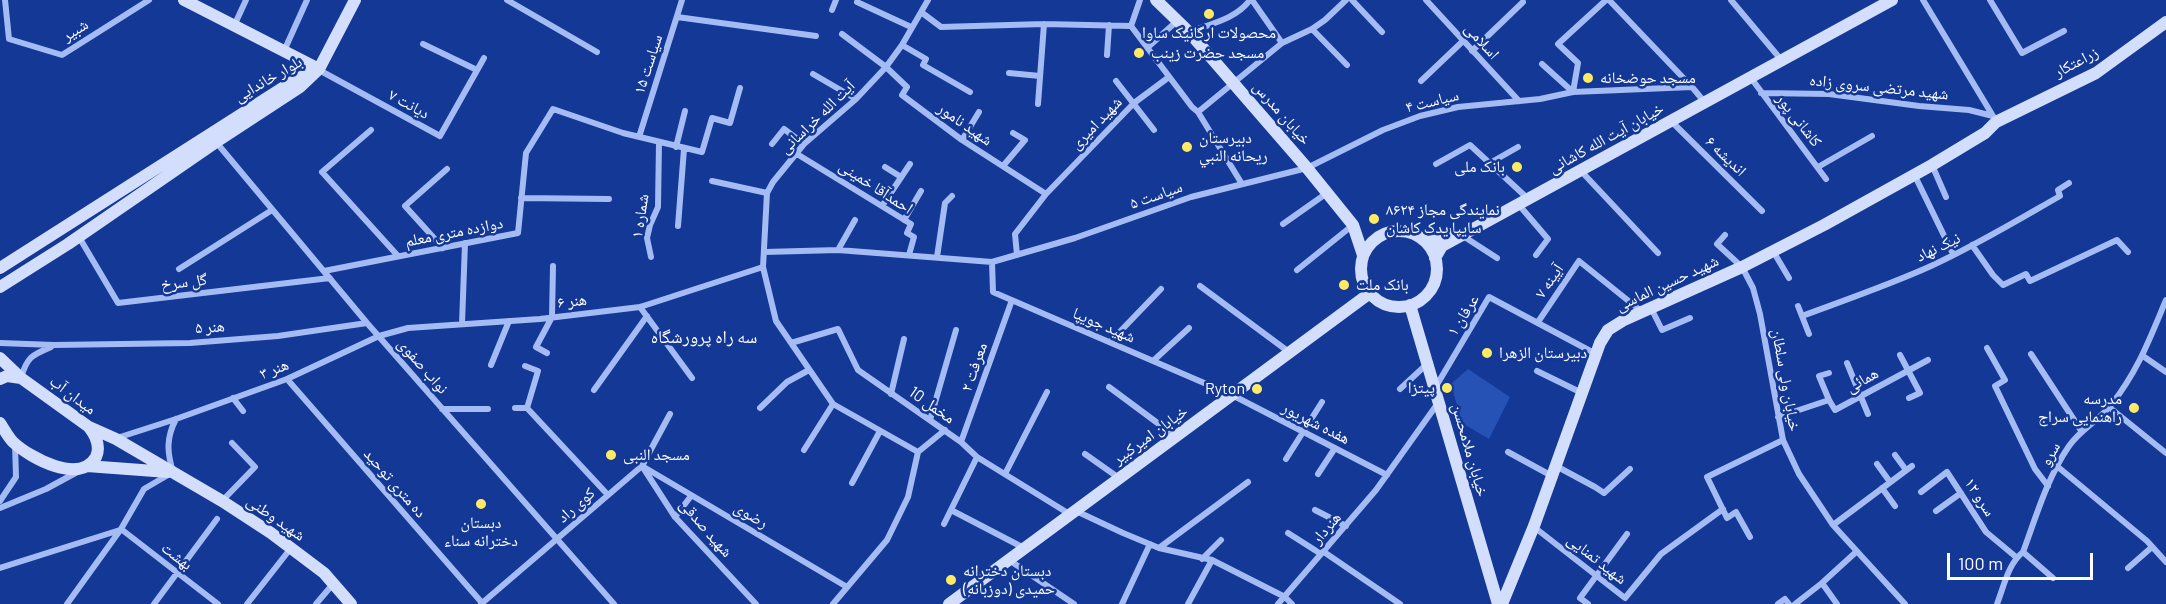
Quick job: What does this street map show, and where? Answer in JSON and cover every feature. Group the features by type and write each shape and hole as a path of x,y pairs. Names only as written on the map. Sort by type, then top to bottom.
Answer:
{"main road":[{"path":"186,0 319,69 355,0"},
{"name":"خیابان مدرس","path":"1156,0 1189,32 1234,82 1353,225"},
{"name":"خیابان آیت الله کاشانی","path":"1435,258 1442,246 1880,0"},
{"name":"خیابان آیت الله کاشانی","path":"1426,242 1439,240 1580,170 1892,0"},
{"name":"زراعتکار","path":"1994,119 2096,74 2166,22"},
{"name":"بلوار خاندایی","path":"0,287 79,237 300,87 319,69"},
{"name":"بلوار خاندایی","path":"0,268 295,80 319,69"},
{"name":"شهید حسین الماسی","path":"1500,604 1534,526 1602,337 1608,330 1646,309 1742,267 1824,225 1985,133 1994,119"},
{"path":"1353,225 1377,237"},
{"path":"1353,225 1363,255 1361,275 1370,294 1376,299 1393,306 1410,305 1429,292 1434,283 1437,272 1435,258 1426,242 1417,235 1406,231 1395,231 1377,237 1363,255"},
{"name":"خیابان امیرکبیر","path":"949,604 1370,294"},
{"name":"خیابان ملامحسن","path":"1410,305 1500,604"},
{"name":"میدان آب","path":"0,358 21,378 89,427 96,435 97,454 86,467"},
{"path":"0,379 7,376 21,378"},
{"path":"0,423 9,440 35,457 58,467 69,470 86,467 172,472"},
{"name":"شهید وطنی","path":"89,427 116,439 222,501 324,573 351,604"}],"street":[{"name":"شبیر","path":"5,0 9,39 62,55 149,0"},
{"path":"234,26 246,0"},
{"path":"284,51 307,0"},
{"path":"507,0 597,52"},
{"name":"سیاست ۱۵","path":"639,137 682,0"},
{"path":"832,10 836,0"},
{"name":"آیت الله خراسانی","path":"767,193 773,182 804,144 856,99 886,67 902,45 928,0"},
{"path":"1131,26 1140,0"},
{"path":"1189,32 1230,17 1251,0 1282,43"},
{"path":"1198,112 1282,43 1312,29 1346,0"},
{"path":"1352,0 1382,32"},
{"name":"اسلامی","path":"1426,0 1519,101"},
{"path":"1573,92 1578,63 1558,44 1608,0 1702,99"},
{"path":"1731,0 1778,56"},
{"path":"1923,0 1994,119"},
{"path":"1990,0 2022,52 2064,31"},
{"path":"858,2 911,27"},
{"path":"1472,51 1523,2"},
{"path":"921,12 941,27 1044,24 1131,26"},
{"path":"677,17 816,36"},
{"path":"1147,48 1178,21"},
{"path":"1038,104 1044,24"},
{"path":"1107,55 1109,25"},
{"path":"1131,26 1198,112 1242,184"},
{"path":"1312,29 1347,65"},
{"path":"842,34 886,67"},
{"path":"1420,81 1463,41"},
{"path":"423,44 477,70"},
{"path":"902,45 926,59 923,65 970,92"},
{"name":"دیانت ۷","path":"319,69 440,136 484,58"},
{"path":"1542,64 1573,92"},
{"name":"شهید نامور","path":"886,67 907,87 902,95 962,140 1046,194"},
{"path":"1009,73 1040,76"},
{"path":"813,74 856,99"},
{"name":"شهید امیری","path":"1017,255 1016,234 1046,194 1134,103 1169,77"},
{"name":"کاشانی پور","path":"1750,77 1826,179"},
{"path":"1116,81 1154,130"},
{"name":"سیاست ۴","path":"1307,168 1383,130 1420,116 1458,107 1519,101 1573,92 1692,87"},
{"name":"دوازده متری معلم","path":"324,271 518,233 526,153 553,109 639,137 702,152 712,118 730,123 740,88"},
{"name":"شهید مرتضی سروی زاده","path":"1761,93 1836,94 1911,105 1969,110 1994,119"},
{"path":"675,147 685,111"},
{"path":"962,140 979,112"},
{"name":"اندیشه ۶","path":"1670,121 1762,211"},
{"path":"772,144 784,129 804,144"},
{"path":"372,130 322,172 398,256"},
{"path":"1003,166 1025,140 1013,133"},
{"path":"1818,166 1872,136"},
{"name":"نواب صفوی","path":"216,142 367,323 614,604"},
{"name":"شماره ۱","path":"651,257 647,238 658,207 659,142"},
{"path":"1436,164 1470,145 1490,163 1522,200 1548,239 1536,255"},
{"path":"1490,163 1518,147"},
{"path":"678,226 684,149"},
{"name":"احمدآقا خمینی","path":"797,154 911,224 907,233 914,237 909,255"},
{"path":"882,206 910,164"},
{"path":"1932,165 1946,197"},
{"path":"885,167 901,177"},
{"name":"سیاست ۵","path":"992,262 1076,238 1191,197 1307,168"},
{"path":"443,248 405,206 447,169"},
{"path":"1580,170 1658,253"},
{"path":"1914,174 1953,254"},
{"path":"712,181 767,193 763,267 776,321 832,404 918,452"},
{"name":"نیک نهاد","path":"1802,316 1896,282 1972,245 2060,196 2058,190 2069,183"},
{"path":"904,220 921,191"},
{"path":"1283,224 1327,193"},
{"path":"937,257 945,203 952,196"},
{"path":"521,198 609,199"},
{"path":"179,269 272,210"},
{"path":"838,250 855,220"},
{"path":"1297,270 1353,225"},
{"path":"1725,235 1717,244 1742,267"},
{"path":"1462,236 1497,258"},
{"name":"گل سرخ","path":"79,237 118,303 330,278"},
{"path":"1972,245 2003,285 2026,274 2030,281 2117,240 2128,252"},
{"path":"462,324 465,243"},
{"path":"765,252 838,250 992,262"},
{"path":"1773,251 1789,278"},
{"name":"آیینه ۷","path":"1538,322 1579,261 1646,309"},
{"name":"شهید جویپا","path":"992,262 993,292 1232,395"},
{"path":"547,352 536,347 552,317 553,266"},
{"name":"هنر ۶","path":"379,336 408,328 509,321 640,307 763,267"},
{"name":"خیابان ولی سلطان","path":"1742,267 1757,301 1783,440 1807,488 1833,525 1905,604"},
{"path":"1200,286 1289,352"},
{"path":"1110,342 1161,289"},
{"name":"عرفان ۱","path":"1435,389 1489,297 1596,354"},
{"name":"معرفت ۲","path":"961,442 1012,300"},
{"name":"سرو","path":"2023,552 2048,486 2068,448 2109,407 2131,377 2143,356 2166,300"},
{"path":"1798,306 1809,334"},
{"path":"640,307 692,378"},
{"path":"1646,309 1662,330 1690,318"},
{"path":"594,390 647,316"},
{"path":"491,365 509,321"},
{"name":"هنر ۵","path":"0,344 190,343 278,336 367,323"},
{"path":"1154,361 1189,328"},
{"name":"مخمل 10","path":"791,343 837,329 858,370 945,430 977,457 1073,513 1159,548 1212,560"},
{"path":"930,420 956,330"},
{"name":"هنر ۳","path":"116,439 286,379 379,336"},
{"path":"891,393 904,339"},
{"path":"21,378 25,364 30,357 54,345"},
{"path":"1987,348 2005,380 1995,386 2029,458 2048,486"},
{"path":"2031,354 2082,432"},
{"path":"1900,355 1920,393 1909,398"},
{"path":"2143,356 2166,372"},
{"name":"همائی","path":"1778,417 1829,400 1835,410 1928,360"},
{"path":"1400,389 1428,363"},
{"path":"1847,363 1868,414"},
{"path":"525,366 538,371 527,408"},
{"path":"760,408 787,382 809,370"},
{"path":"1537,371 1582,393"},
{"path":"1829,373 1819,376 1829,400"},
{"name":"ده متری توحید","path":"286,379 482,604"},
{"path":"1109,387 1175,437"},
{"path":"1005,474 1047,392"},
{"name":"هفده شهریور","path":"1232,395 1387,475"},
{"path":"233,398 243,411"},
{"path":"1286,459 1322,402"},
{"name":"هنردار","path":"1278,604 1387,475 1439,402"},
{"path":"804,450 832,404"},
{"path":"2109,407 2166,453"},
{"path":"515,408 527,408 608,495"},
{"path":"442,409 488,409"},
{"name":"کوی راد","path":"482,604 642,466 670,414"},
{"path":"67,604 121,530 144,489 172,472 167,444 168,435 176,419"},
{"path":"833,604 887,540 908,497 918,452 945,430"},
{"path":"852,483 880,431"},
{"path":"0,501 16,477 9,440"},
{"path":"1750,537 1736,512 1727,518 1707,477 1783,440"},
{"path":"222,501 255,467 232,443"},
{"path":"1318,474 1335,448"},
{"path":"1508,452 1595,487 1604,493 1630,469"},
{"path":"1085,454 1120,478"},
{"path":"1895,455 1906,470"},
{"path":"944,524 977,457"},
{"path":"1877,464 1890,482"},
{"name":"رضوی","path":"642,466 847,586"},
{"name":"شهید صدقی","path":"642,466 675,517 756,604"},
{"path":"1833,525 1912,466"},
{"path":"0,508 63,481 86,467"},
{"path":"2058,467 2126,523 2166,562"},
{"name":"سرو ۱۲","path":"1921,492 1947,472 1986,532 2016,557"},
{"path":"1159,548 1248,482"},
{"path":"1882,488 1895,506"},
{"path":"1936,511 1961,493"},
{"path":"675,517 691,496"},
{"name":"شهید تمنایی","path":"1534,526 1625,598 1661,554 1723,509"},
{"path":"951,510 1025,548"},
{"path":"1315,510 1346,526"},
{"path":"154,604 217,519"},
{"path":"0,568 121,530"},
{"name":"بهشت","path":"121,530 218,604"},
{"path":"1288,533 1400,604"},
{"path":"1587,604 1580,598 1627,534"},
{"path":"1202,559 1221,540"},
{"path":"1122,604 1150,544"},
{"path":"2128,568 2152,547"},
{"path":"247,604 291,548"},
{"path":"1795,604 1856,552"},
{"path":"1997,604 2016,557 2023,552 2053,578"},
{"path":"1009,560 1074,604"},
{"path":"1188,604 1212,560 1285,597 1292,604"},
{"path":"1822,583 1837,604"},
{"path":"316,604 333,584"},
{"path":"1778,604 1785,599 1789,604"}],"shaded area":[{"path":"1468,369 1510,397 1489,439 1462,423 1451,384"}],"place":[{"name":"محصولات ارگانیک ساوا","path":"1209,14"},
{"name":"مسجد حضرت زینب","path":"1139,53"},
{"name":"مسجد حوضخانه","path":"1588,78"},
{"name":"دبيرستان ريحانه النبي","path":"1187,147"},
{"name":"بانک ملی","path":"1517,167"},
{"name":"نمایندگی مجاز ۸۶۲۴ سایپا یدک کاشان","path":"1374,219"},
{"name":"بانک ملت","path":"1344,285"},
{"name":"دبیرستان الزهرا","path":"1487,353"},
{"name":"پیتزا","path":"1447,388"},
{"name":"Ryton","path":"1257,389"},
{"name":"مدرسه راهنمایی سراج","path":"2134,408"},
{"name":"مسجد النبی","path":"611,455"},
{"name":"دبستان دخترانه سناء","path":"481,504"},
{"name":"دبستان دخترانه حمیدی (دوزبانه)","path":"951,580"}],"district":[{"name":"سه راه پرورشگاه","path":"704,337"}]}
